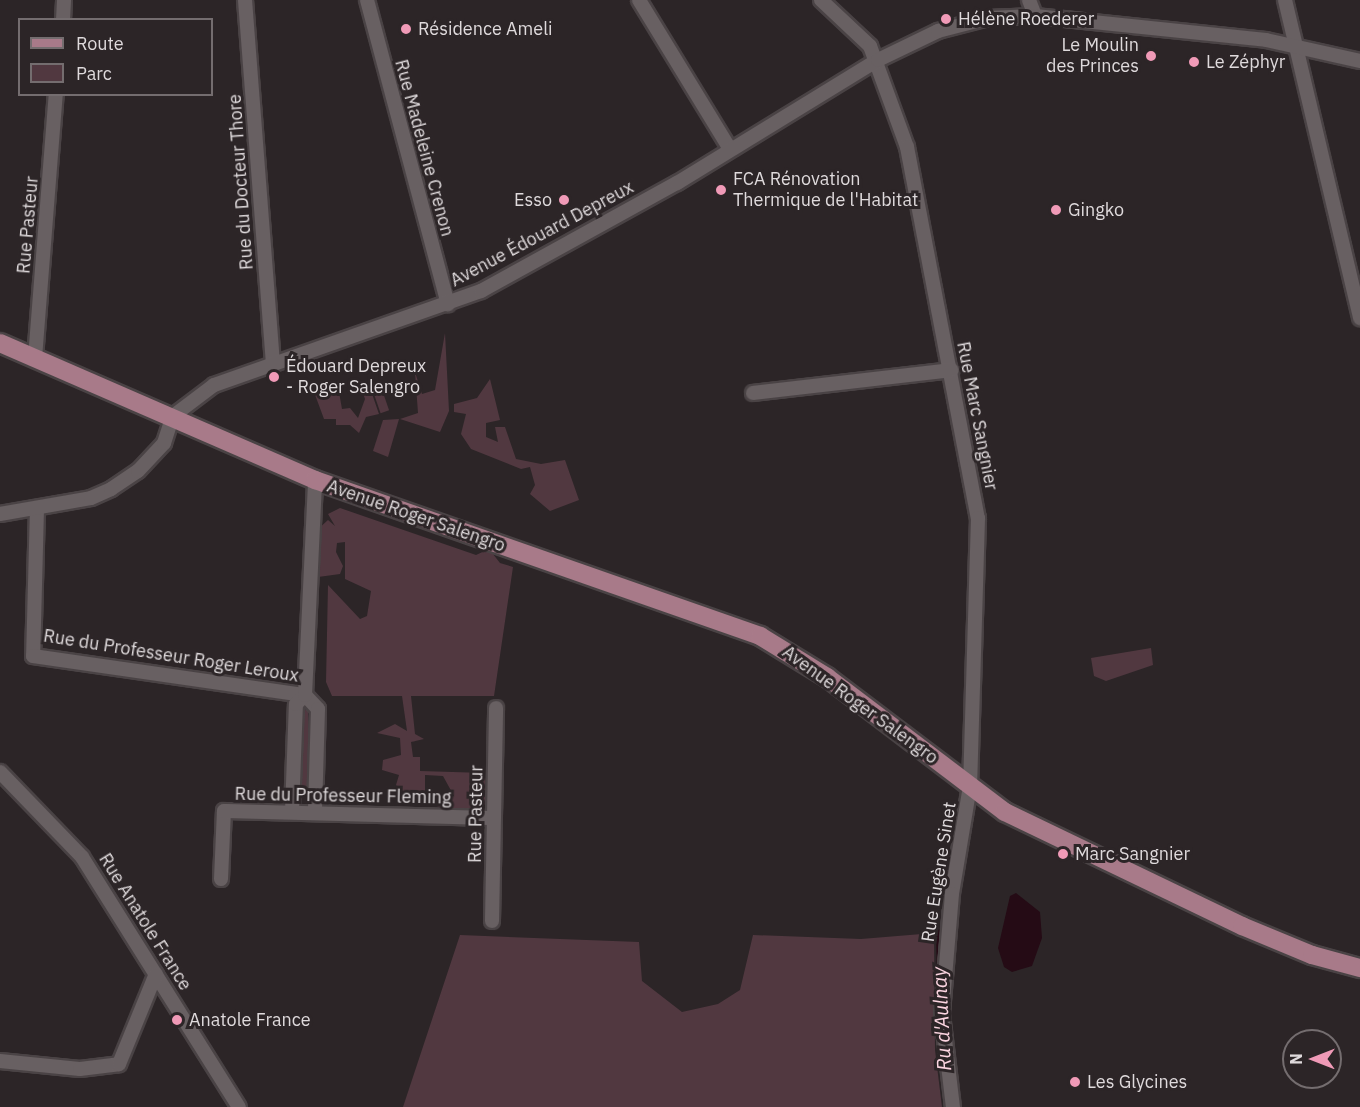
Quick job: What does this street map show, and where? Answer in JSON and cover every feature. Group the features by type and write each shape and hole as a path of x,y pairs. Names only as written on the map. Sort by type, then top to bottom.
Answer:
{"main road":[{"name":"Avenue Roger Salengro","path":"0,343 315,480 760,636 827,677 1005,812 1203,909 1311,955 1360,968"}],"street":[{"path":"63,18 64,0"},
{"name":"Rue du Docteur Thore","path":"245,0 273,362"},
{"name":"Rue Madeleine Crenon","path":"367,0 448,304"},
{"path":"639,0 730,149"},
{"path":"821,0 878,60"},
{"path":"1029,0 1035,16"},
{"path":"1285,0 1360,318"},
{"name":"Avenue Édouard Depreux","path":"173,417 214,385 273,362 448,304 730,149 878,60 938,31 988,18 1035,16 1297,45 1360,61"},
{"name":"Rue Marc Sangnier","path":"878,60 907,147 952,370 978,518 970,786"},
{"name":"Rue Pasteur","path":"35,358 56,96"},
{"path":"753,393 952,370"},
{"path":"0,514 91,498 125,480 164,443 173,417"},
{"path":"292,811 296,704 305,695 315,480"},
{"name":"Rue du Professeur Roger Leroux","path":"38,508 33,656 305,695"},
{"path":"305,695 318,709 315,811"},
{"name":"Rue Pasteur","path":"492,921 496,708"},
{"name":"Rue Anatole France","path":"0,772 82,857 239,1107"},
{"name":"Rue Eugène Sinet","path":"953,1107 942,1014 945,955 970,786"},
{"name":"Rue du Professeur Fleming","path":"221,879 224,811 315,811 493,818"},
{"path":"0,1061 80,1069 119,1064 156,974"}],"green space":[{"path":"445,333 449,411 440,432 400,419 418,413 415,372 422,394 435,390"},
{"path":"490,379 500,420 486,423 486,437 498,442 495,427 505,427 516,459 541,464 565,460 579,500 550,511 530,494 535,485 530,467 521,469 471,449 461,434 466,414 454,412 454,404 477,398"},
{"path":"321,381 339,392 342,409 350,408 358,418 365,399 362,390 369,385 379,414 366,417 359,433 350,425 336,425 336,419 324,419 314,392"},
{"path":"379,381 389,410 381,413 370,384"},
{"path":"399,419 388,457 373,451 383,420"},
{"path":"340,508 476,555 489,549 500,563 513,567 494,696 411,696 415,734 424,739 411,742 413,757 420,757 420,771 485,773 486,804 478,808 448,809 406,798 396,785 399,775 382,770 383,760 401,755 400,738 377,733 395,724 407,731 402,696 332,696 326,682 328,585 360,619 367,616 371,591 345,579 345,542 337,543 336,552 343,566 340,574 318,577 317,530 328,520 335,526 328,514","holes":["425,775 443,776 454,796 425,795"]},
{"path":"1151,648 1153,665 1106,681 1094,676 1091,658"},
{"path":"308,709 310,791 306,794 298,789 300,712"},
{"path":"934,933 935,1050 942,1107 403,1107 460,935 639,942 642,981 682,1012 718,1004 740,990 753,935 861,939"}],"shaded area":[{"path":"1016,893 1040,912 1042,938 1032,966 1012,972 1004,967 998,948 1010,896"}],"waterway":[{"name":"Ru d'Aulnay","path":"938,931 939,978"},
{"name":"Ru d'Aulnay","path":"938,1034 944,1086"}],"place":[{"name":"Hélène Roederer","path":"946,19"},
{"name":"Résidence Ameli","path":"406,29"},
{"name":"Le Moulin des Princes","path":"1151,56"},
{"name":"Le Zéphyr","path":"1194,62"},
{"name":"FCA Rénovation Thermique de l'Habitat","path":"721,190"},
{"name":"Esso","path":"564,200"},
{"name":"Gingko","path":"1056,210"},
{"name":"Édouard Depreux - Roger Salengro","path":"274,377"},
{"name":"Marc Sangnier","path":"1063,854"},
{"name":"Anatole France","path":"177,1020"},
{"name":"Les Glycines","path":"1075,1082"}]}
